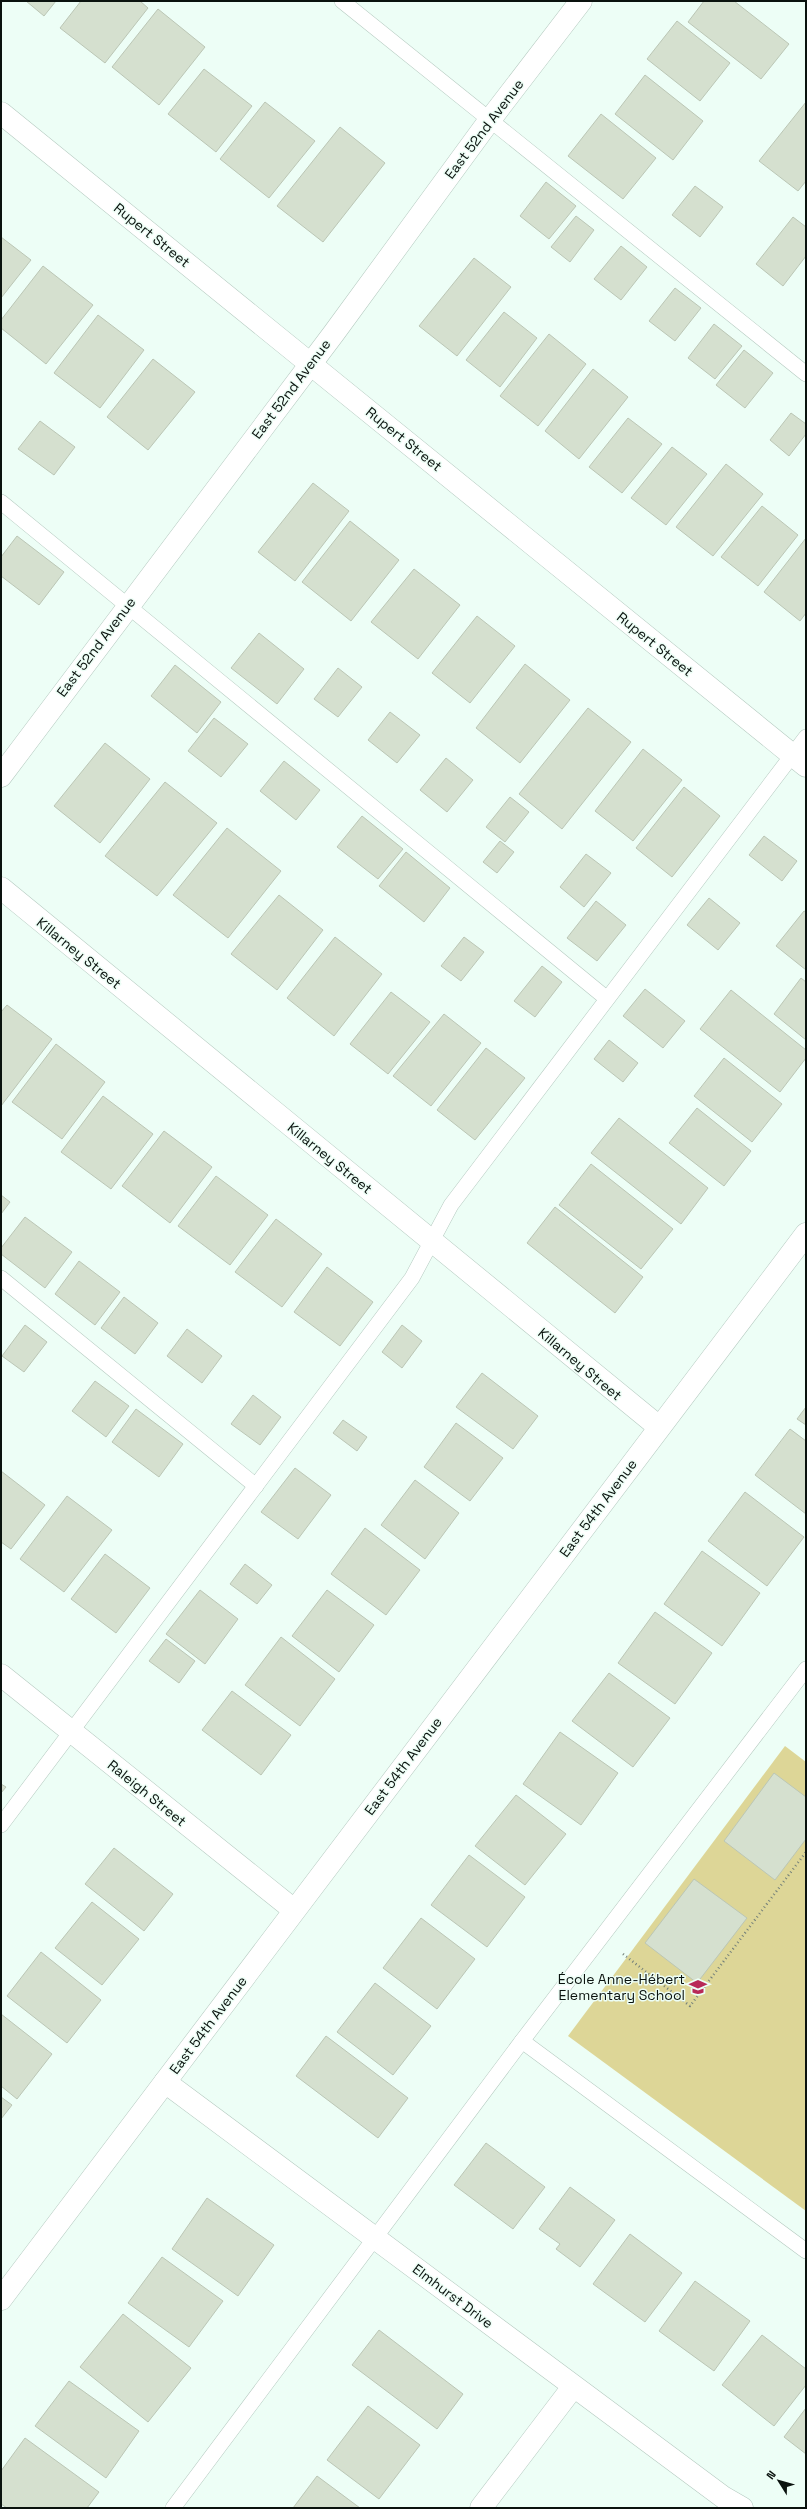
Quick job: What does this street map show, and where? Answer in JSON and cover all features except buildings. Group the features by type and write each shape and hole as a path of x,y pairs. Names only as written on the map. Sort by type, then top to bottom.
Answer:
{"street":[{"name":"East 52nd Avenue","path":"1,776 127,605 310,364 489,121 581,1"},
{"name":"Rupert Street","path":"1,113 799,761"},
{"name":"Killarney Street","path":"1,888 659,1427"},
{"name":"East 54th Avenue","path":"1,2299 806,1234"},
{"name":"Raleigh Street","path":"1,1675 294,1910"},
{"name":"Elmhurst Drive","path":"165,2082 376,2238 573,2387 723,2497 742,2508"},
{"path":"481,2508 573,2387"}],"lane":[{"path":"342,1 489,121 806,374"},
{"path":"1,502 606,998"},
{"path":"1,1825 72,1733 412,1278 451,1205 606,998 799,761 806,737"},
{"path":"1,1278 256,1486"},
{"path":"173,2508 522,2041 806,1669"},
{"path":"522,2041 806,2251"}],"path":[{"path":"601,1938 690,2006 806,1852"}],"shaded area":[{"name":"École Anne-Hébert Elementary School","path":"785,1746 806,1762 806,2211 568,2036"}],"place":[{"name":"École Anne-Hébert Elementary School","path":"698,1987"}]}
